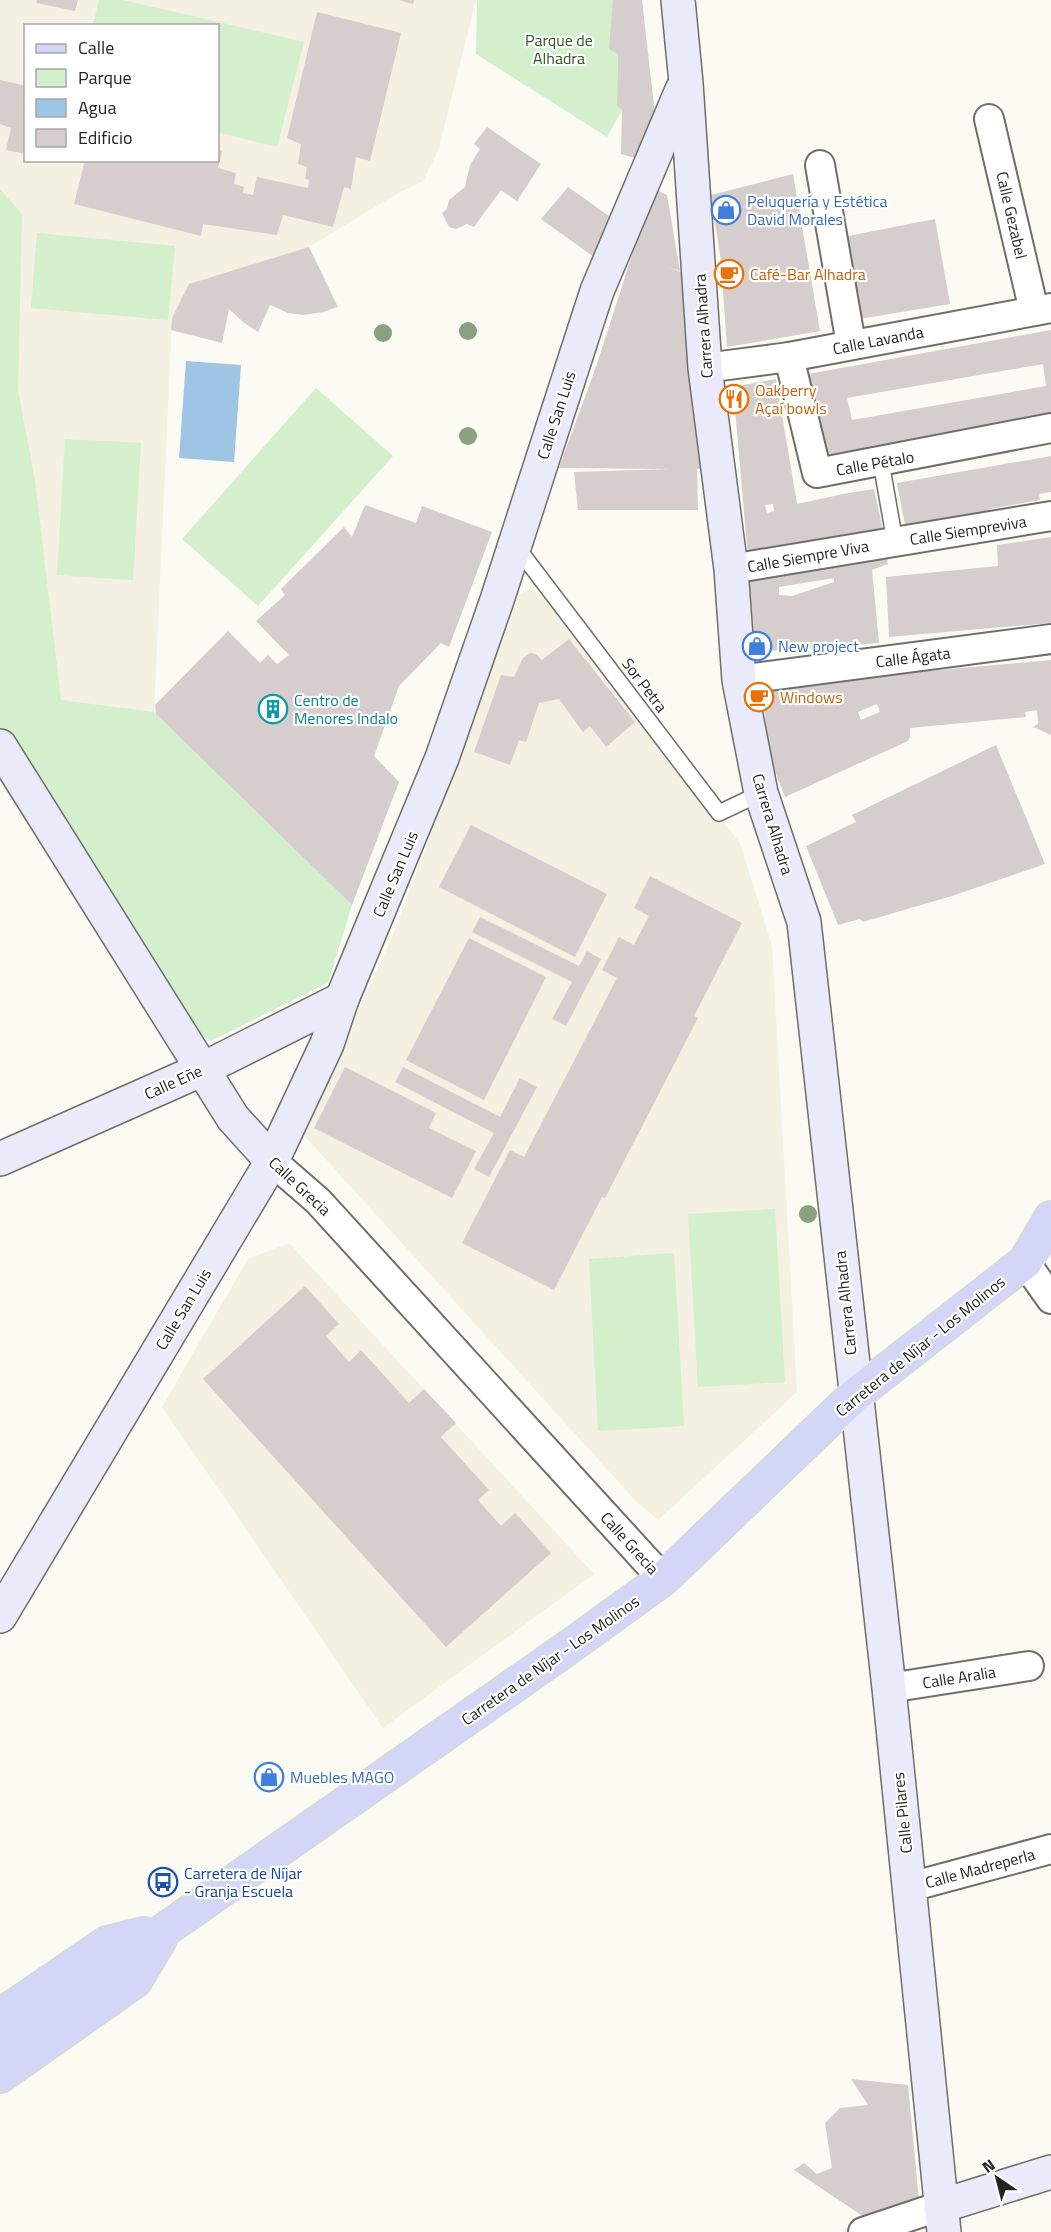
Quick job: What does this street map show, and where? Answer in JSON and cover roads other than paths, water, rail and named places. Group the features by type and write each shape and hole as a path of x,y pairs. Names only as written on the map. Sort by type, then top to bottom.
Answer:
{"main road":[{"name":"Carretera de Níjar - Los Molinos","path":"0,2045 663,1580 855,1395 1025,1262 1051,1218"},
{"path":"0,2016 107,1943 166,1929"},
{"path":"0,2076 135,1981 166,1929"}],"street":[{"name":"Carrera Alhadra","path":"678,0 686,83 705,368 731,568 740,680 761,793 804,922 855,1395"},
{"name":"Calle San Luis","path":"0,1616 272,1161 327,1044 342,999 442,758 597,291 686,83"},
{"name":"Calle Gezabel","path":"989,120 1043,309"},
{"path":"820,165 851,344"},
{"name":"Calle Lavanda","path":"705,368 789,357 1043,309"},
{"name":"Calle Pétalo","path":"789,357 817,473 1051,428"},
{"name":"Calle Siempreviva","path":"890,542 1051,516"},
{"name":"Calle Siempre Viva","path":"731,568 890,542"},
{"name":"Calle Ágata","path":"740,680 1051,639"},
{"name":"Calle Grecia","path":"5,765 233,1118 272,1161 318,1201 663,1580"},
{"name":"Calle Eñe","path":"0,1159 203,1069 342,999"},
{"path":"1025,1262 1051,1299"},
{"name":"Calle Pilares","path":"855,1395 889,1688 942,2219"},
{"name":"Calle Aralia","path":"889,1688 1029,1666"},
{"name":"Calle Madreperla","path":"910,1887 1051,1849"},
{"path":"863,2232 942,2219 1051,2172"}],"lane":[{"path":"881,462 890,542"},
{"name":"Sor Petra","path":"514,543 719,813 761,793"}],"water":[{"path":"186,361 241,365 234,462 179,458"}],"place":[{"name":"Peluquería y Estética David Morales","path":"726,210"},
{"name":"Café-Bar Alhadra","path":"729,274"},
{"name":"Oakberry Açaí bowls","path":"734,399"},
{"name":"New project","path":"757,646"},
{"name":"Windows","path":"759,697"},
{"name":"Centro de Menores Indalo","path":"273,709"},
{"name":"Muebles MAGO","path":"269,1777"},
{"name":"Carretera de Níjar - Granja Escuela","path":"163,1882"}],"park label":[{"name":"Parque de Alhadra","path":"559,49"}]}
